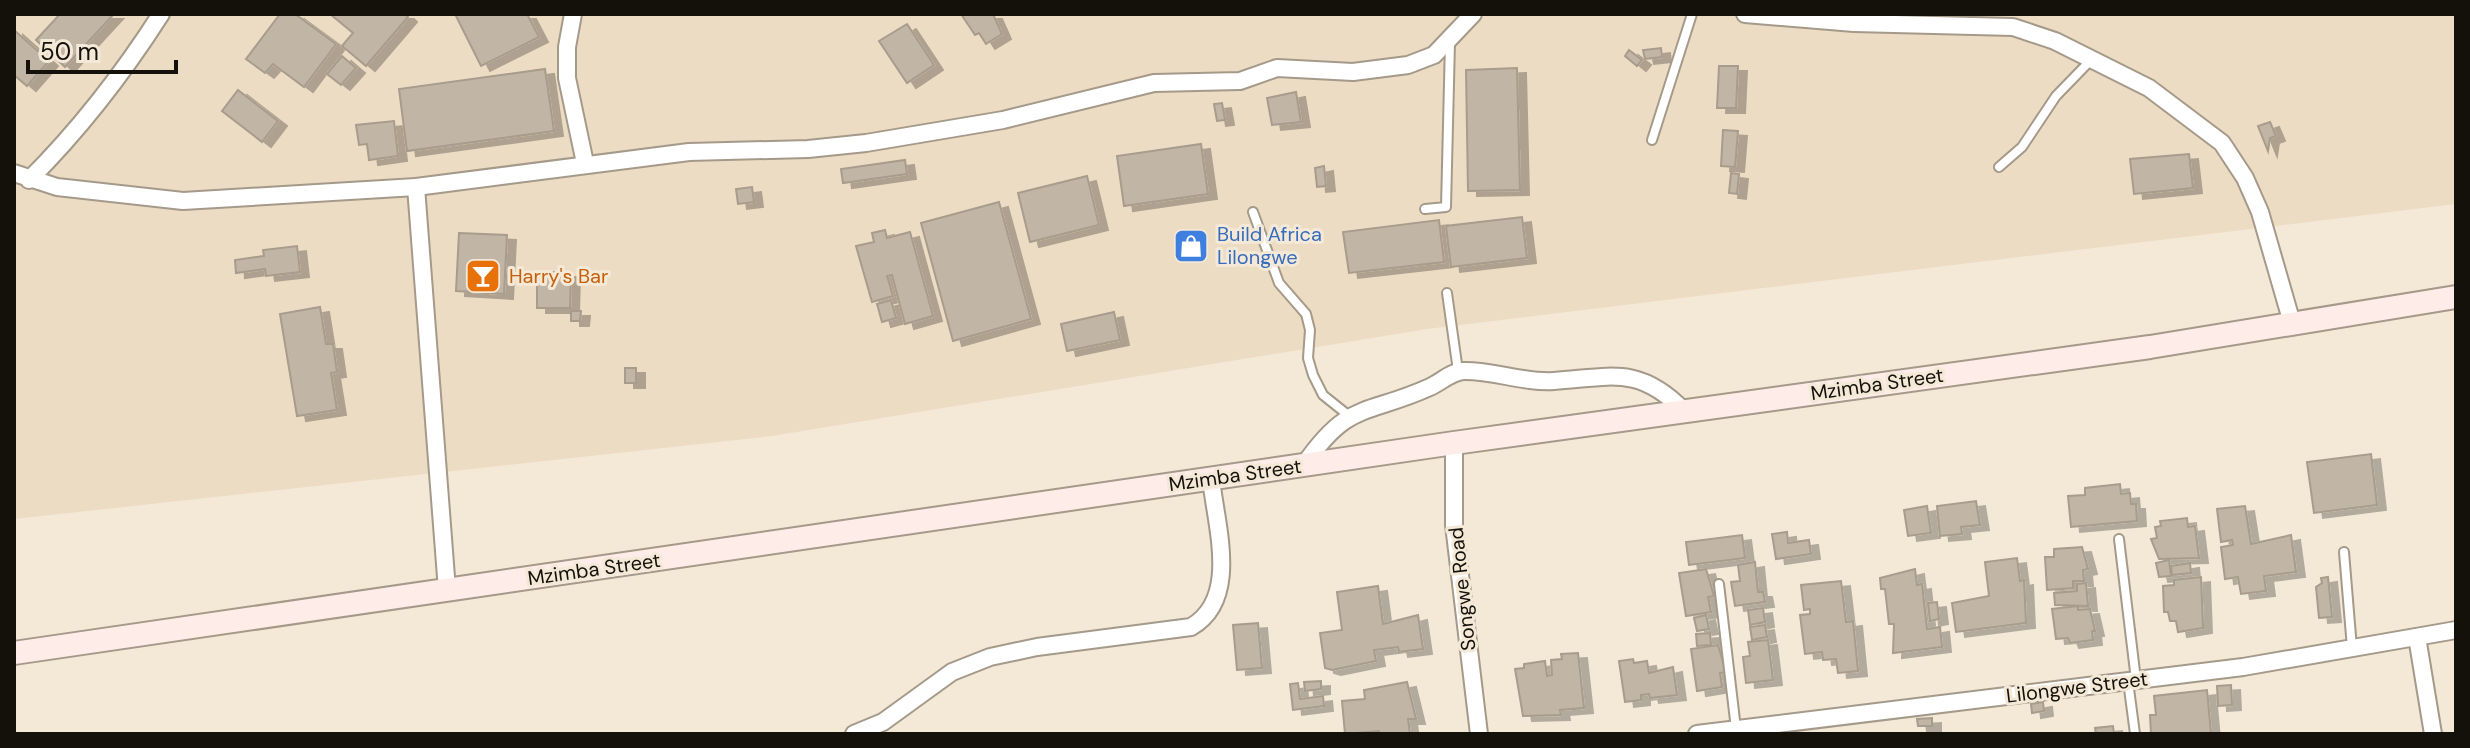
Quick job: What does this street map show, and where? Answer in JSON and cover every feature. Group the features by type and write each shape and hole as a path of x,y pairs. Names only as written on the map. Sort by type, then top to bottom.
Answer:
{"main road":[{"name":"Mzimba Street","path":"14,653 1454,443 2150,347 2456,297"}],"street":[{"path":"22,176 83,123 125,70 161,14"},
{"path":"573,14 567,47 567,78 585,163"},
{"path":"22,176 183,201 416,187 689,152 808,149 866,143 1032,114 1154,83 1240,81 1277,68 1353,72 1408,65 1434,55 1450,42 1473,14"},
{"path":"1745,14 1854,23 2015,20 2149,88 2222,143 2245,178 2260,212 2292,323"},
{"path":"416,187 447,590"},
{"path":"1304,465 1326,433 1348,415 1431,387 1458,371 1554,381 1599,374 1620,376 1648,382 1664,391 1684,411"},
{"name":"Songwe Road","path":"1454,443 1454,525 1479,734"},
{"path":"854,734 883,722 952,672 990,657 1037,647 1191,627 1204,620 1214,610 1221,579 1211,479"},
{"name":"Lilongwe Street","path":"1697,734 2132,681 2352,649 2456,630"},
{"path":"2417,637 2433,734"}],"lane":[{"path":"1652,140 1692,14"},
{"path":"1425,209 1446,207 1450,42"},
{"path":"1999,167 2022,147 2056,96 2092,59"},
{"path":"1253,212 1279,283 1306,314 1310,330 1308,358 1313,375 1323,395 1348,415"},
{"path":"1447,293 1458,371"},
{"path":"2119,539 2135,734"},
{"path":"2344,552 2352,649"},
{"path":"1719,584 1736,729"}],"shaded area":[{"path":"14,14 2456,14 2456,204 1427,329 772,436 14,519"}],"building":[{"path":"60,14 114,14 65,67 36,40"},
{"path":"280,14 295,14 336,44 304,87 273,64 265,73 246,59"},
{"path":"330,14 405,14 408,17 366,66 342,46 353,33"},
{"path":"455,14 527,14 539,37 481,66"},
{"path":"961,14 993,14 1002,34 986,44 979,33 975,35"},
{"path":"907,24 934,65 907,83 879,41"},
{"path":"14,30 49,61 27,86 14,75"},
{"path":"1661,48 1662,57 1645,59 1643,50"},
{"path":"1629,50 1642,60 1637,66 1625,56"},
{"path":"342,56 356,68 341,85 327,74"},
{"path":"1719,66 1738,66 1736,108 1717,108"},
{"path":"1517,68 1520,190 1468,191 1466,70"},
{"path":"545,69 554,131 407,151 399,89"},
{"path":"238,90 278,121 262,142 222,111"},
{"path":"1296,92 1301,122 1272,125 1267,98"},
{"path":"1222,103 1225,120 1217,121 1214,104"},
{"path":"394,121 398,156 369,160 367,144 359,145 356,125"},
{"path":"2270,122 2276,136 2270,138 2268,151 2258,126"},
{"path":"1723,130 1738,131 1735,167 1721,166"},
{"path":"1201,144 1208,194 1124,206 1117,156"},
{"path":"2189,154 2193,188 2134,194 2130,159"},
{"path":"905,160 907,174 843,183 841,169"},
{"path":"1324,166 1326,186 1317,187 1315,168"},
{"path":"1731,173 1739,174 1737,194 1729,193"},
{"path":"1087,176 1099,225 1030,242 1018,193"},
{"path":"752,187 754,202 738,204 736,189"},
{"path":"999,202 1031,319 953,341 921,223"},
{"path":"1522,217 1527,258 1451,267 1446,226"},
{"path":"1439,220 1444,262 1349,273 1343,232"},
{"path":"885,230 887,238 910,232 933,316 905,324 892,275 887,276 893,296 872,302 856,246 874,242 872,233"},
{"path":"459,233 507,235 504,294 456,291"},
{"path":"297,246 300,272 266,276 265,269 236,273 235,260 264,256 263,250"},
{"path":"537,272 571,272 570,308 537,308"},
{"path":"891,300 896,318 882,322 877,304"},
{"path":"320,307 326,344 333,344 337,372 331,373 337,410 297,416 280,314"},
{"path":"571,311 581,311 580,321 571,321"},
{"path":"1114,312 1120,340 1067,351 1061,324"},
{"path":"625,368 636,368 636,383 625,383"},
{"path":"2371,454 2377,505 2314,513 2307,462"},
{"path":"2120,484 2121,494 2130,493 2131,504 2136,504 2137,521 2071,527 2068,496 2085,495 2085,488"},
{"path":"1976,501 1980,525 1961,527 1962,534 1940,536 1937,506"},
{"path":"1927,506 1931,533 1908,536 1904,510"},
{"path":"2245,506 2251,544 2291,535 2296,572 2264,576 2266,591 2241,594 2238,577 2225,579 2221,547 2233,545 2232,540 2221,542 2217,509"},
{"path":"2187,518 2188,527 2195,526 2199,558 2159,559 2151,539 2157,538 2155,527 2161,526 2160,521"},
{"path":"1787,532 1788,543 1809,540 1811,554 1776,559 1772,534"},
{"path":"1742,535 1745,558 1689,565 1686,542"},
{"path":"2082,547 2088,569 2083,570 2084,581 2073,581 2073,588 2047,590 2045,557 2054,557 2054,549"},
{"path":"2017,558 2020,581 2024,580 2026,623 1956,632 1952,603 1989,596 1985,562"},
{"path":"2169,560 2171,576 2159,577 2156,563"},
{"path":"1755,562 1758,592 1763,592 1765,602 1735,606 1731,582 1740,581 1738,565"},
{"path":"2190,563 2191,573 2172,575 2171,566"},
{"path":"1706,569 1714,596 1708,597 1711,612 1686,616 1679,573"},
{"path":"1915,569 1917,585 1922,584 1927,629 1940,627 1942,647 1893,653 1894,624 1889,624 1885,589 1881,589 1880,578"},
{"path":"2201,577 2203,628 2178,632 2176,621 2170,621 2168,612 2164,612 2163,586 2174,585 2174,580"},
{"path":"2328,577 2332,617 2319,618 2316,587 2322,583 2321,578"},
{"path":"1841,581 1846,622 1853,621 1858,671 1838,673 1836,659 1823,660 1822,652 1805,654 1800,615 1810,614 1810,609 1804,610 1801,585"},
{"path":"2086,583 2088,606 2055,605 2054,593 2077,591 2077,584"},
{"path":"1378,586 1383,624 1418,615 1423,649 1399,652 1398,647 1374,650 1376,661 1332,670 1325,668 1320,633 1342,630 1337,592"},
{"path":"1937,602 1939,619 1930,621 1928,603"},
{"path":"2078,606 2078,610 2090,609 2095,631 2092,631 2093,640 2070,643 2068,638 2056,639 2052,609"},
{"path":"1763,608 1765,622 1750,625 1748,610"},
{"path":"1706,615 1709,629 1697,631 1694,618"},
{"path":"1258,623 1262,668 1237,670 1233,625"},
{"path":"1765,625 1767,637 1752,640 1750,627"},
{"path":"1710,633 1711,645 1697,646 1696,634"},
{"path":"1768,640 1773,680 1746,683 1743,657 1750,656 1748,642"},
{"path":"1718,645 1726,672 1720,673 1722,687 1697,691 1691,649"},
{"path":"1578,653 1584,708 1560,710 1561,715 1523,716 1515,669 1524,668 1524,664 1545,661 1547,676 1552,675 1551,660 1562,659 1561,654"},
{"path":"1633,659 1634,663 1647,661 1649,673 1673,667 1677,695 1650,698 1649,694 1641,695 1641,700 1625,702 1619,661"},
{"path":"1321,681 1321,689 1305,691 1304,682"},
{"path":"1407,682 1416,719 1408,719 1410,734 1380,734 1379,731 1345,734 1342,701 1365,699 1364,690"},
{"path":"1298,683 1300,699 1323,696 1324,706 1293,710 1290,684"},
{"path":"2231,685 2232,705 2218,706 2217,686"},
{"path":"2207,690 2211,734 2151,734 2150,715 2156,715 2154,696"},
{"path":"2043,702 2044,711 2032,713 2031,704"},
{"path":"1932,718 1932,726 1918,726 1917,719"},
{"path":"2113,726 2114,734 2096,734 2095,728"}],"place":[{"name":"Build Africa Lilongwe","path":"1191,246"},
{"name":"Harry's Bar","path":"483,276"}]}
